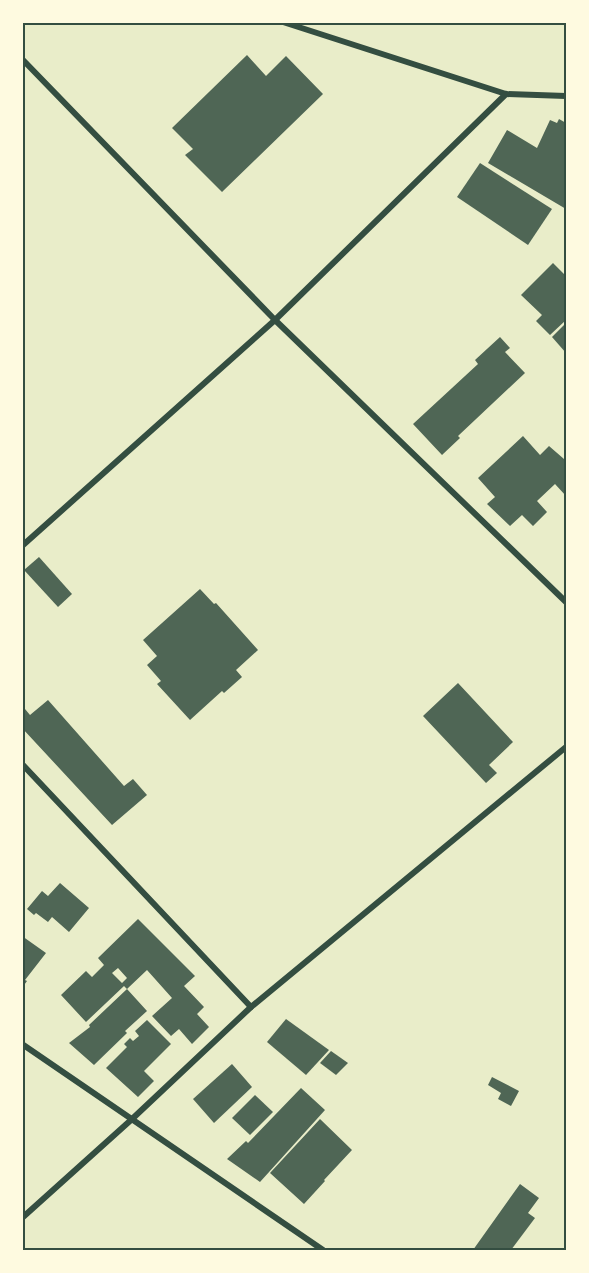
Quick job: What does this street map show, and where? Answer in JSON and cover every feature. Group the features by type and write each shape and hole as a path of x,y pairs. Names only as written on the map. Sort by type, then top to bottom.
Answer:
{"street":[{"path":"283,22 506,94 567,96"},
{"path":"22,59 275,320 567,602"},
{"path":"22,546 275,320 506,94"},
{"path":"22,1218 131,1120 251,1006 567,747"},
{"path":"22,764 251,1006"},
{"path":"22,1044 323,1251"}],"building":[{"path":"247,55 266,76 286,56 323,94 222,192 185,155 193,149 172,128"},
{"path":"559,119 566,123 566,209 488,163 507,130 537,148 550,120 557,123"},
{"path":"480,163 552,209 528,245 457,197"},
{"path":"553,263 565,275 566,273 566,320 550,335 536,321 542,315 521,295"},
{"path":"566,323 566,353 552,337"},
{"path":"500,337 510,348 505,352 525,373 458,436 460,438 442,455 413,424 478,364 475,360"},
{"path":"523,436 540,455 549,446 564,459 566,457 566,496 555,484 537,501 547,512 533,526 522,515 510,526 487,504 495,497 478,478"},
{"path":"39,557 72,594 58,607 24,570"},
{"path":"200,589 214,604 216,603 258,650 236,670 242,677 224,693 222,691 190,720 157,684 161,681 147,665 157,656 143,640"},
{"path":"458,683 513,742 489,765 497,773 486,783 423,716"},
{"path":"48,700 124,786 133,779 147,795 112,825 22,728 22,711 25,709 30,715"},
{"path":"60,883 89,908 69,932 52,917 48,922 27,909 42,891 48,896"},
{"path":"138,919 195,976 184,986 204,1007 197,1014 209,1027 192,1044 179,1029 171,1036 152,1016 172,998 147,970 127,989 124,986 86,1022 61,995 86,971 92,977 104,965 98,958","holes":["118,968 127,978 122,983 112,973"]},
{"path":"22,936 46,953 25,980 27,981 22,988"},
{"path":"127,989 147,1011 94,1065 69,1043 90,1027 89,1025"},
{"path":"286,1019 329,1050 306,1075 267,1042"},
{"path":"147,1020 171,1044 144,1071 154,1081 138,1097 106,1068 127,1047 124,1044 130,1038 133,1041 139,1036 135,1031"},
{"path":"331,1051 348,1063 336,1075 320,1063"},
{"path":"232,1064 252,1087 214,1123 193,1099"},
{"path":"492,1077 519,1091 511,1106 498,1099 501,1093 488,1085"},
{"path":"301,1088 325,1110 260,1182 227,1159 246,1141 248,1143"},
{"path":"255,1095 273,1112 250,1135 232,1118"},
{"path":"320,1119 352,1150 304,1204 270,1173"},
{"path":"520,1184 539,1198 528,1213 535,1218 511,1250 473,1250"}]}
